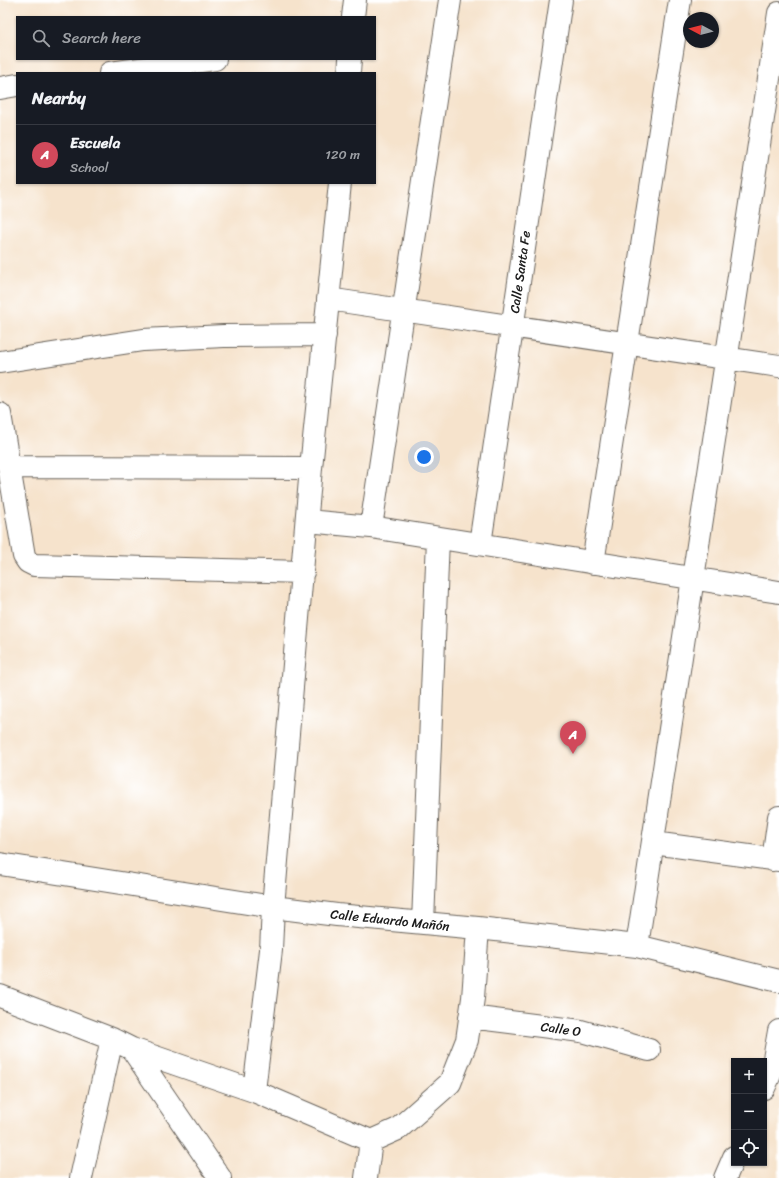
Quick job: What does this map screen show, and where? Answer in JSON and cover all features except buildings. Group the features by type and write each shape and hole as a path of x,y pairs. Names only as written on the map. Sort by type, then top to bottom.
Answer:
{"street":[{"path":"353,16 355,0"},
{"path":"371,527 450,0"},
{"name":"Calle Santa Fe","path":"480,544 561,0"},
{"path":"593,563 680,0"},
{"path":"637,946 779,13"},
{"path":"118,72 208,60"},
{"path":"349,72 350,60"},
{"path":"0,88 16,85"},
{"path":"254,1091 271,950 273,907 311,468 340,184"},
{"path":"328,299 779,366"},
{"path":"0,362 143,340 224,336 325,335"},
{"path":"0,414 24,556 28,562 34,565 303,572"},
{"path":"9,467 311,468"},
{"path":"307,521 371,527 779,592"},
{"path":"423,923 438,538"},
{"path":"653,843 776,860 779,817"},
{"name":"Calle Eduardo Mañón","path":"0,864 273,907 637,946 779,981"},
{"path":"0,996 132,1049 254,1091 371,1140 398,1129 450,1083 467,1040 473,998 478,928"},
{"name":"Calle O","path":"470,1018 581,1031 649,1050"},
{"path":"767,1081 772,1070 779,1031"},
{"path":"81,1178 112,1040"},
{"path":"132,1049 220,1178"},
{"path":"366,1178 371,1140"},
{"path":"725,1178 731,1164"}],"place":[{"name":"Escuela","path":"573,754"}]}
